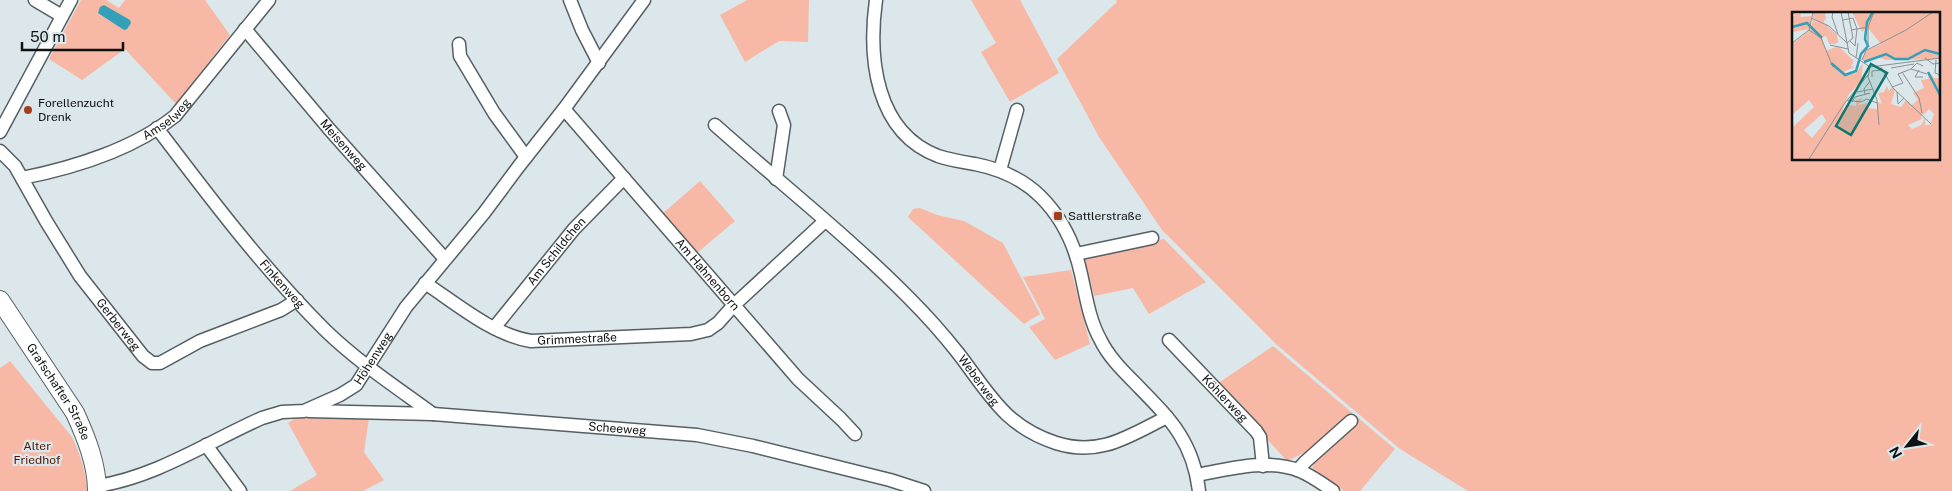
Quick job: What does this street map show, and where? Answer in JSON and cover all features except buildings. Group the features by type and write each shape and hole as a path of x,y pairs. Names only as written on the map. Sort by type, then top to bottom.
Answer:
{"street":[{"path":"35,0 62,16"},
{"path":"0,132 71,0"},
{"name":"Amselweg","path":"22,178 78,165 110,152 157,128 175,116 269,0"},
{"path":"570,0 582,30 599,63"},
{"name":"Höhenweg","path":"97,489 142,475 262,418 282,412 304,411 349,390 361,378 392,328 425,283 484,213 599,63 644,0"},
{"path":"876,0 872,34 874,56 882,96 896,125 915,143 937,155 1000,170 1030,187 1049,205 1058,216 1076,254 1092,321 1101,342 1119,367 1167,417 1184,439 1197,475 1199,491"},
{"name":"Meisenweg","path":"245,29 330,130 445,258"},
{"path":"459,44 460,56 494,113 526,157"},
{"name":"Am Hahnenborn","path":"564,109 804,386 855,434"},
{"path":"1000,170 1017,110"},
{"path":"776,179 784,125 779,111"},
{"name":"Weberweg","path":"715,125 825,221 909,298 959,354 1005,414 1024,429 1058,443 1073,446 1098,446 1112,444 1167,417"},
{"name":"Finkenweg","path":"157,128 226,218 297,300 326,330 368,367 433,414"},
{"name":"Gerberweg","path":"0,151 12,162 46,222 80,276 143,356 152,363 160,364 200,341 281,310 297,300"},
{"name":"Am Schildchen","path":"494,328 574,229 624,178"},
{"path":"734,305 825,221"},
{"path":"1076,254 1152,238"},
{"name":"Grimmestraße","path":"425,283 494,328 509,336 531,341 701,333 712,327 734,305"},
{"name":"Grafschafter Straße","path":"0,300 74,413 92,454 97,489"},
{"name":"Köhlerweg","path":"1169,340 1256,431 1260,437 1263,466"},
{"name":"Scheeweg","path":"304,411 433,414 697,435 781,453 890,480 924,491"},
{"path":"1298,470 1351,421"},
{"path":"206,445 240,491"},
{"path":"1197,475 1252,466 1283,467 1298,470 1333,491"}],"green space":[{"path":"81,0 106,0 119,8 125,0 205,0 230,35 176,104 125,49 82,80 49,59"},
{"path":"747,0 809,0 808,42 779,41 745,62 720,15"},
{"path":"971,0 1020,0 1059,73 1010,102 981,52 996,43"},
{"path":"1116,0 1952,0 1952,491 1468,491 1400,449 1277,345 1162,230 1099,137 1057,59 1117,2"},
{"path":"700,181 735,221 697,253 662,214"},
{"path":"920,208 937,215 964,221 1003,243 1040,314 1024,324 908,217 913,209"},
{"path":"1164,239 1206,282 1149,314 1133,288 1094,296 1084,257"},
{"path":"1071,270 1090,344 1055,360 1029,327 1045,319 1023,277"},
{"path":"1273,346 1395,449 1360,491 1344,491 1313,469 1310,450 1287,461 1217,384"},
{"name":"Alter Friedhof","path":"10,361 72,437 82,463 87,491 0,491 0,368"},
{"path":"299,416 369,418 364,452 384,480 363,491 290,491 317,475 288,423"}],"water":[{"path":"104,5 130,20 131,23 127,29 124,30 98,13 100,7"}],"place":[{"name":"Forellenzucht Drenk","path":"28,110"},
{"name":"Sattlerstraße","path":"1058,216"}]}
